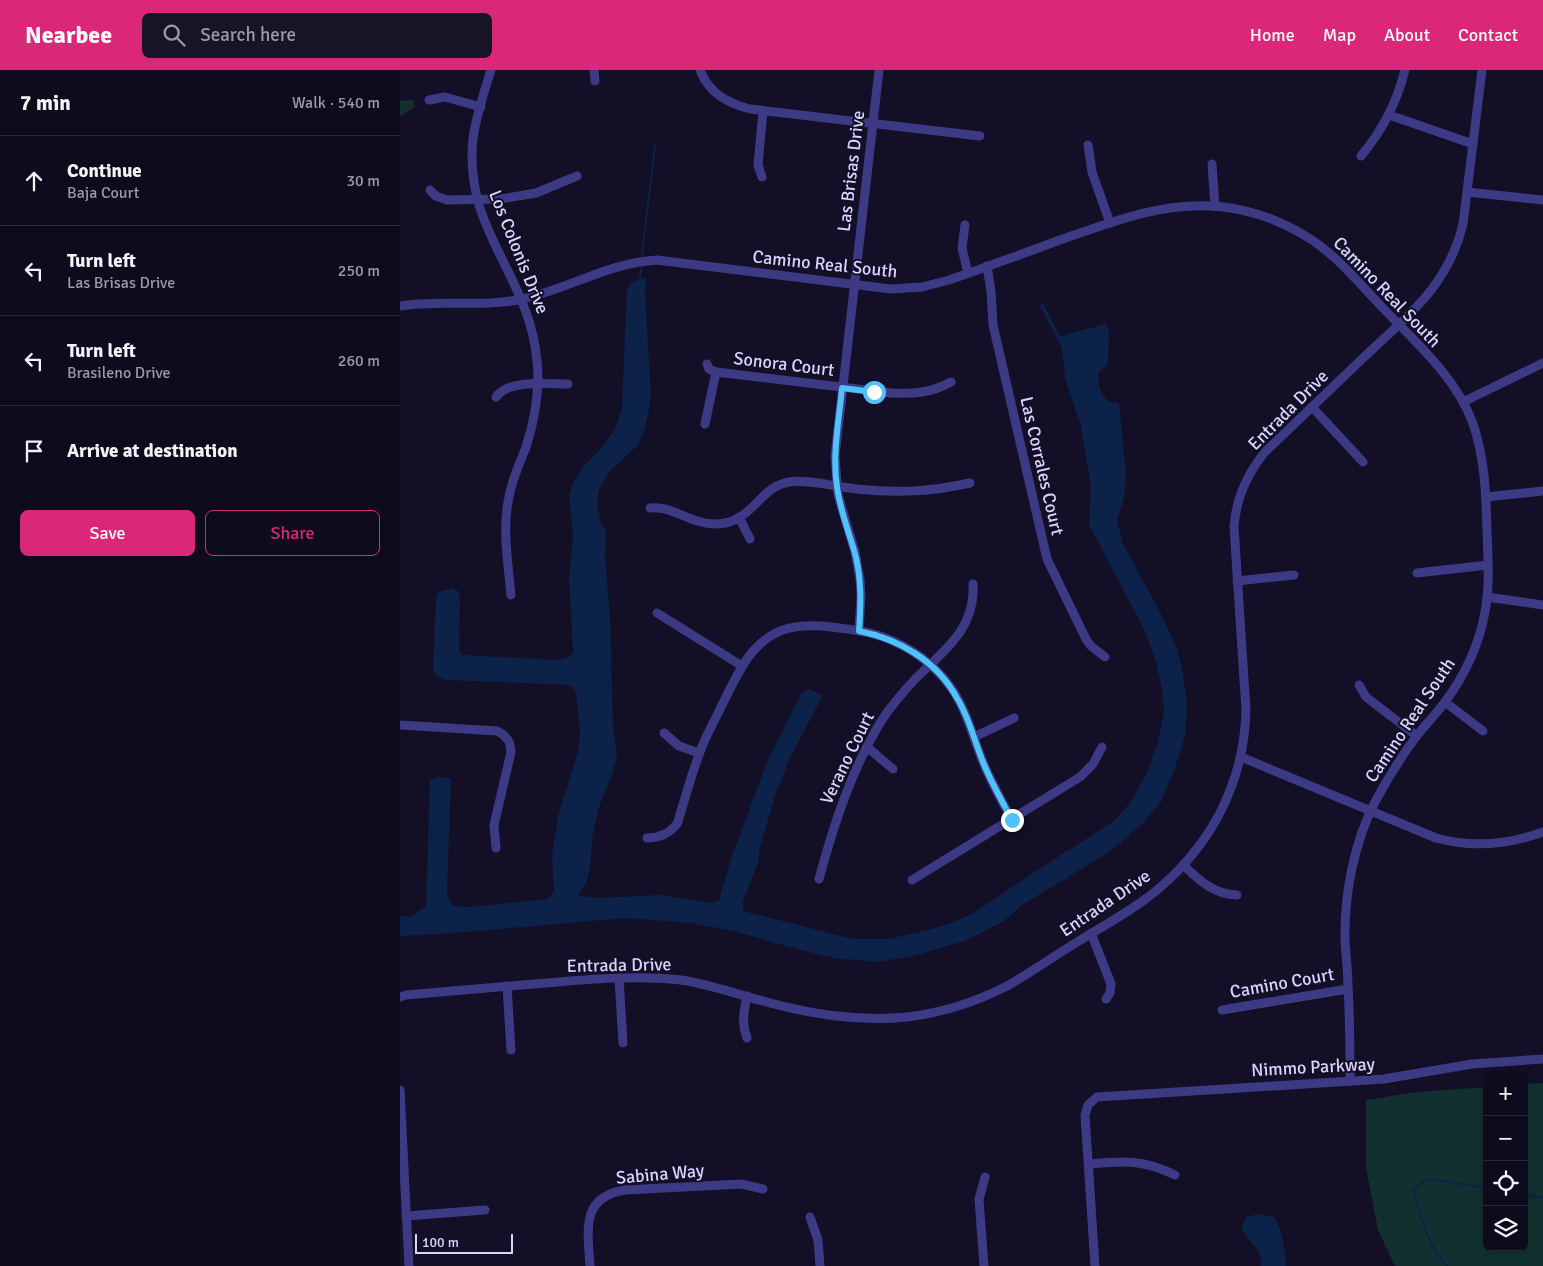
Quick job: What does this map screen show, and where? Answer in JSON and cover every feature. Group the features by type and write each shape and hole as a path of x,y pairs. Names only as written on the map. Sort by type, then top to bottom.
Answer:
{"street":[{"name":"Los Colonis Drive","path":"492,70 473,138 473,166 478,200 487,227 522,299 531,324 535,344 538,384 533,422 512,484 507,510 511,595"},
{"path":"594,70 595,81"},
{"path":"700,70 711,89 724,100 743,108 980,136"},
{"name":"Las Brisas Drive","path":"859,631 861,596 859,572 836,486 835,456 879,70"},
{"path":"1361,156 1380,132 1389,115 1397,98 1405,70"},
{"name":"Entrada Drive","path":"400,998 406,995 507,986 619,978 660,978 683,980 789,1008 840,1018 880,1019 920,1015 955,1007 1008,985 1147,898 1183,865 1212,828 1229,791 1241,757 1246,710 1234,527 1236,508 1242,490 1249,474 1265,452 1426,298 1451,261 1462,230 1482,70"},
{"path":"429,100 445,97 481,107"},
{"path":"762,177 758,165 763,111"},
{"path":"1389,115 1473,144"},
{"path":"1088,146 1092,172 1110,223"},
{"path":"1212,164 1215,206"},
{"path":"430,190 436,196 447,200 501,199 536,193 577,176"},
{"path":"1467,192 1543,200"},
{"name":"Camino Real South","path":"400,306 432,302 495,303 522,299 541,294 613,267 649,261 663,261 891,289 922,287 968,273 1135,214 1193,205 1215,206 1264,216 1312,240 1344,266 1446,376 1471,418 1480,447 1484,475 1488,565 1487,597 1476,646 1458,683 1404,753 1371,810 1357,849 1348,897 1345,940 1350,1081"},
{"path":"965,225 962,248 968,273"},
{"name":"Las Corrales Court","path":"987,266 993,325 1047,559 1086,640 1105,657"},
{"path":"1463,402 1543,363"},
{"path":"707,364 709,369 716,372"},
{"name":"Sonora Court","path":"705,424 716,372 882,393 914,394 930,391 951,382"},
{"path":"496,397 508,387 568,384"},
{"path":"1312,407 1363,462"},
{"path":"650,508 663,508 690,520 708,524 720,524 739,518 756,505 767,492 782,483 792,481 910,492 932,491 970,483"},
{"path":"1486,497 1543,491"},
{"path":"739,518 750,539"},
{"path":"1417,573 1488,565"},
{"path":"1237,581 1294,575"},
{"name":"Verano Court","path":"819,879 838,812 867,747 890,709 915,679 954,640 969,616 973,603 973,584"},
{"path":"1487,597 1543,605"},
{"path":"657,613 742,666"},
{"path":"647,838 663,836 669,833 677,824 700,753 742,666 750,655 767,638 785,629 804,626 859,631 879,636 904,647 930,665 945,680 958,698 983,763 1012,820"},
{"path":"1359,685 1366,697 1417,736"},
{"path":"1445,702 1483,731"},
{"path":"974,737 1014,718"},
{"path":"400,725 497,731 510,742 511,752 494,825 496,848"},
{"path":"664,733 679,746 700,753"},
{"path":"867,747 893,769"},
{"path":"912,880 1080,777 1093,764 1102,747"},
{"path":"1241,757 1436,838 1464,844 1493,844 1543,832"},
{"path":"1183,865 1211,889 1237,894"},
{"path":"1091,933 1111,984 1110,993 1106,999"},
{"path":"619,978 623,1043"},
{"path":"507,986 511,1050"},
{"name":"Camino Court","path":"1222,1010 1348,988"},
{"path":"747,996 743,1015 743,1024 747,1038"},
{"name":"Nimmo Parkway","path":"1089,1164 1085,1114 1088,1105 1093,1099 1101,1096 1350,1081 1403,1076 1472,1064 1543,1059"},
{"path":"400,1090 409,1266"},
{"path":"1096,1266 1089,1164 1145,1163 1175,1175"},
{"path":"984,1266 979,1199 985,1177"},
{"name":"Sabina Way","path":"590,1266 589,1218 595,1205 608,1194 625,1190 741,1184 763,1189"},
{"path":"406,1216 485,1210"},
{"path":"810,1217 818,1240 820,1266"}],"green space":[{"path":"413,100 415,107 400,116 400,101"},
{"path":"1543,1083 1543,1266 1395,1266 1378,1230 1366,1168 1366,1100 1417,1092 1483,1087 1483,1251 1528,1251 1528,1084"}],"water":[{"path":"646,278 645,294 651,396 648,415 643,434 637,446 610,471 599,490 597,502 600,520 606,531 605,557 610,616 613,724 617,757 600,804 593,833 590,867 586,883 579,893 580,896 596,898 660,895 713,903 719,900 730,862 767,762 802,692 808,689 823,695 790,758 775,796 760,847 758,862 743,902 743,911 853,939 888,939 924,931 952,923 975,912 1114,821 1130,803 1147,773 1157,745 1164,712 1162,689 1156,662 1145,631 1089,525 1091,486 1081,426 1065,378 1062,348 1040,306 1043,303 1060,336 1106,324 1109,333 1108,365 1098,373 1099,384 1104,397 1119,404 1126,475 1124,498 1117,520 1123,544 1159,610 1177,648 1183,673 1187,706 1185,736 1174,771 1161,802 1142,824 1111,851 1022,905 1004,921 965,941 913,956 877,962 834,958 734,931 690,923 626,918 400,936 400,916 410,917 426,906 430,780 438,777 451,778 447,895 453,906 469,907 547,899 554,891 552,855 559,812 578,752 580,734 576,691 569,685 446,680 436,676 433,668 436,597 438,592 452,588 458,591 460,597 459,651 462,655 559,660 569,657 573,653 569,579 573,536 569,495 573,483 583,467 615,430 622,408 627,288 635,281"},
{"path":"1258,1214 1274,1217 1277,1222 1283,1240 1286,1266 1261,1266 1260,1254 1241,1228 1246,1217"}],"waterway":[{"path":"642,255 655,145"},
{"path":"640,280 641,267"},
{"path":"1447,1266 1434,1248 1422,1221 1413,1190 1426,1180 1431,1179 1483,1187"},
{"path":"1528,1195 1543,1198"}],"route":[{"path":"874,392 842,388 835,456 838,495 860,578 859,631 890,640 918,655 952,688 964,710 983,763 1012,820"}]}
